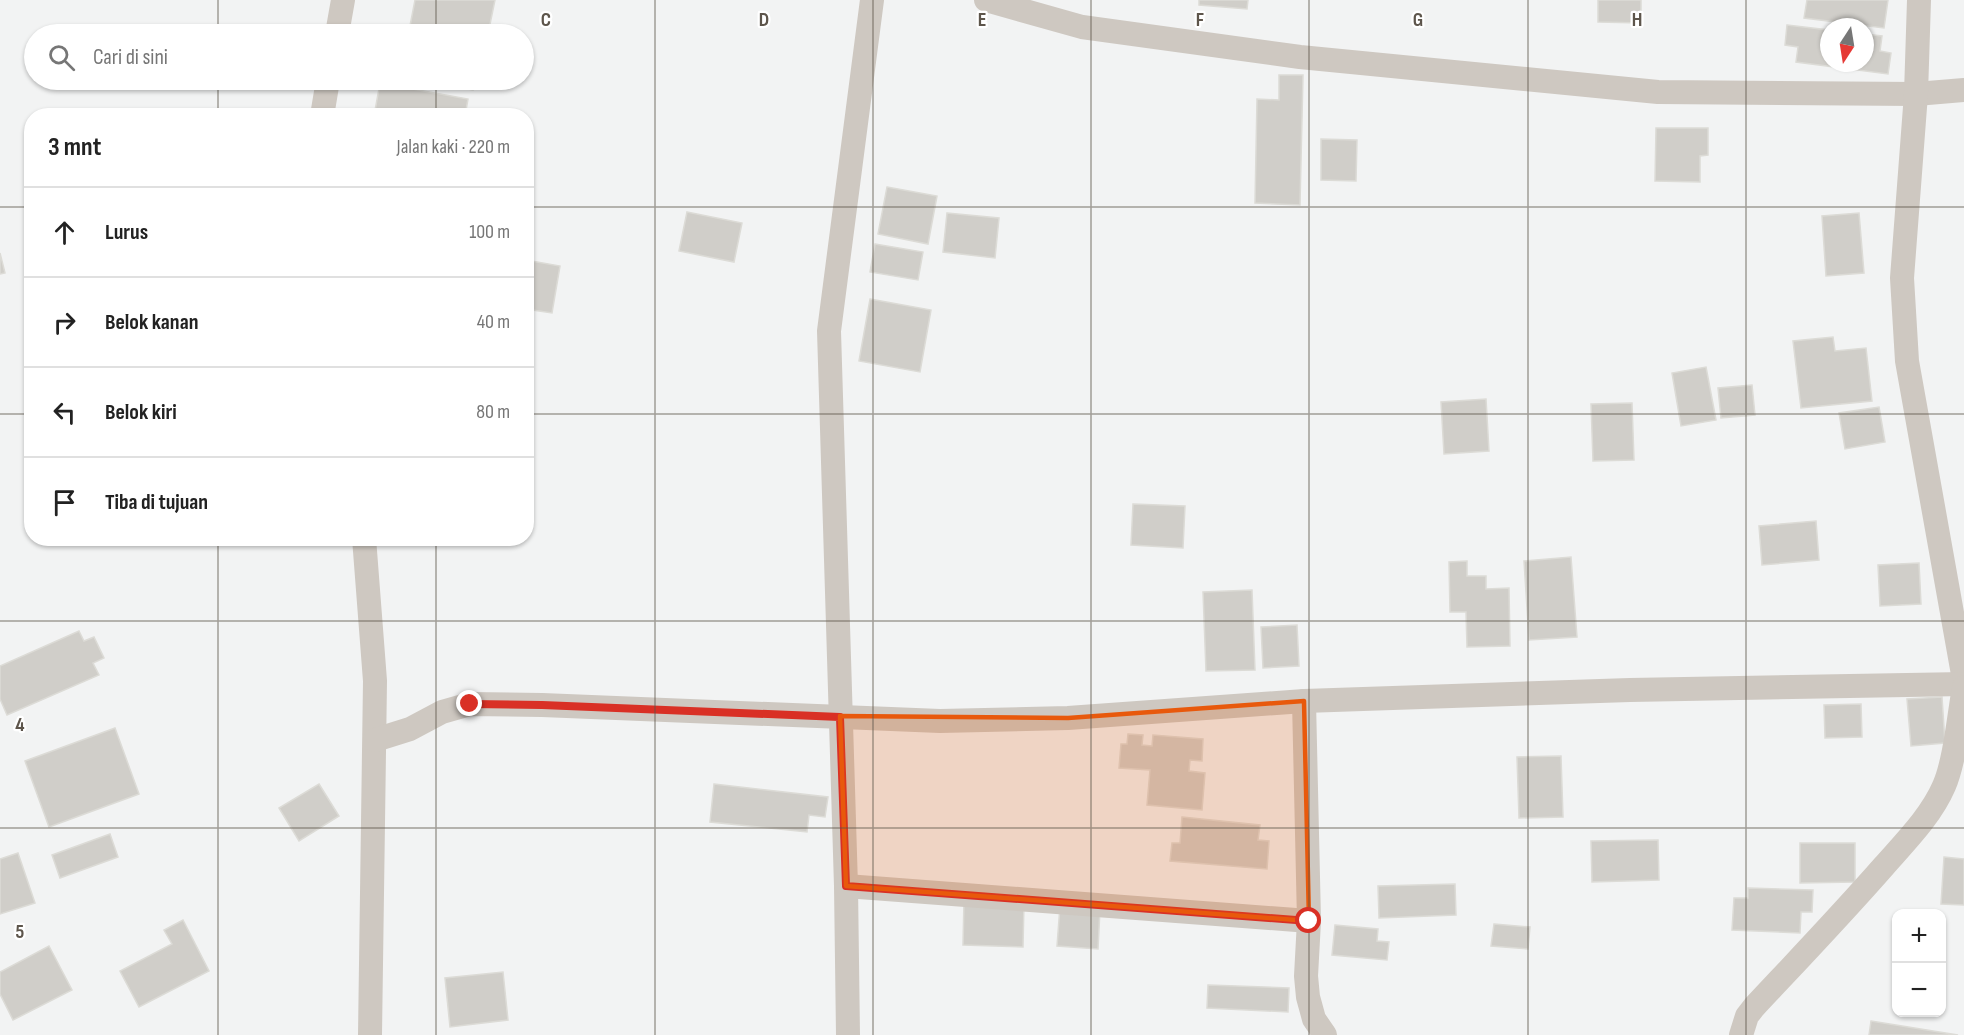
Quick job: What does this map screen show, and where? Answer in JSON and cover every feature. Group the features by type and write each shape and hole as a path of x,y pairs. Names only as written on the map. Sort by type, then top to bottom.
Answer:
{"street":[{"path":"339,24 343,0"},
{"path":"848,1035 846,886 829,330 872,0"},
{"path":"986,0 1082,27 1300,57 1658,92 1916,94 1964,90"},
{"path":"1741,1035 1747,1016 1754,1007 1846,909 1910,836 1936,802 1946,783 1950,766 1964,684 1907,361 1902,278 1916,94 1919,0"},
{"path":"323,108 326,90"},
{"path":"365,546 375,681 370,1035"},
{"path":"375,740 410,729 442,712 470,704 940,721 1068,718 1304,701 1630,690 1964,684"},
{"path":"1304,701 1309,921 1306,976 1308,997 1314,1019 1325,1035"},
{"path":"846,886 1309,921"}],"highlighted area":[{"path":"1304,701 1309,921 846,886 840,716 1068,718"}],"building":[{"path":"415,0 495,0 490,24 410,24"},
{"path":"1199,0 1248,0 1247,9 1199,5"},
{"path":"1598,0 1641,0 1641,23 1598,22"},
{"path":"1807,0 1888,0 1884,28 1874,27 1874,18 1820,18 1820,20 1804,18"},
{"path":"1787,25 1820,29 1820,65 1796,62 1798,47 1785,45"},
{"path":"1874,35 1882,36 1880,51 1891,53 1888,74 1873,72"},
{"path":"1279,75 1303,75 1300,205 1255,203 1257,99 1279,100"},
{"path":"379,90 418,90 468,99 466,108 375,108"},
{"path":"1656,128 1708,128 1708,155 1700,156 1700,182 1655,181"},
{"path":"1321,139 1357,140 1356,181 1321,180"},
{"path":"887,187 937,196 928,244 878,234"},
{"path":"687,212 742,223 734,262 679,251"},
{"path":"947,213 999,218 995,258 943,252"},
{"path":"1859,213 1864,273 1826,276 1822,216"},
{"path":"875,244 923,252 918,280 870,272"},
{"path":"0,253 5,273 0,274"},
{"path":"534,261 560,266 552,313 534,310"},
{"path":"870,299 931,310 920,372 859,361"},
{"path":"1833,337 1835,351 1866,348 1872,401 1801,408 1793,341"},
{"path":"1706,367 1716,420 1681,426 1672,373"},
{"path":"1752,385 1755,415 1721,418 1718,388"},
{"path":"1486,399 1489,451 1444,454 1441,402"},
{"path":"1632,403 1634,460 1593,461 1591,404"},
{"path":"1879,407 1885,442 1845,449 1839,413"},
{"path":"1133,504 1185,506 1183,548 1131,545"},
{"path":"1816,521 1819,560 1762,565 1759,526"},
{"path":"1571,557 1577,637 1529,640 1524,561"},
{"path":"1467,561 1467,576 1486,576 1486,589 1509,588 1510,646 1467,647 1466,612 1450,612 1449,562"},
{"path":"1919,563 1921,604 1880,606 1878,565"},
{"path":"1252,590 1255,670 1206,671 1203,592"},
{"path":"1297,625 1299,666 1263,668 1261,627"},
{"path":"79,631 84,641 94,637 104,658 93,663 99,675 7,715 0,699 0,666"},
{"path":"1942,697 1945,743 1911,746 1907,699"},
{"path":"1861,704 1862,737 1825,738 1824,705"},
{"path":"115,728 139,794 49,827 25,761"},
{"path":"1128,734 1143,735 1142,745 1152,746 1153,735 1203,739 1202,761 1190,760 1189,771 1205,773 1202,810 1147,805 1150,770 1119,768 1121,744 1127,744"},
{"path":"1561,756 1563,817 1519,818 1517,757"},
{"path":"319,784 339,816 299,841 279,808"},
{"path":"714,784 828,797 825,817 809,815 807,832 710,822"},
{"path":"1182,817 1260,825 1258,840 1269,841 1267,869 1170,861 1172,843 1180,843"},
{"path":"110,834 118,857 60,878 52,855"},
{"path":"1658,840 1659,880 1592,882 1591,841"},
{"path":"1800,843 1855,843 1855,882 1800,883"},
{"path":"18,853 35,903 0,914 0,859"},
{"path":"1944,857 1964,859 1964,905 1941,904"},
{"path":"1455,884 1456,915 1379,918 1378,886"},
{"path":"1748,888 1813,890 1812,912 1801,912 1800,933 1732,930 1734,898 1748,898"},
{"path":"964,900 1024,902 1023,947 963,945"},
{"path":"1060,906 1100,909 1098,949 1057,946"},
{"path":"183,920 209,971 139,1007 120,971 172,944 164,930"},
{"path":"1494,924 1530,927 1528,949 1491,946"},
{"path":"1335,925 1378,929 1377,941 1389,942 1387,960 1332,955"},
{"path":"49,946 72,990 13,1020 0,994 0,972"},
{"path":"503,972 508,1020 450,1027 445,978"},
{"path":"1208,985 1289,988 1288,1012 1207,1008"},
{"path":"1871,1021 1958,1035 1869,1035"}],"route":[{"path":"470,704 840,717 846,886 1309,921"}]}
